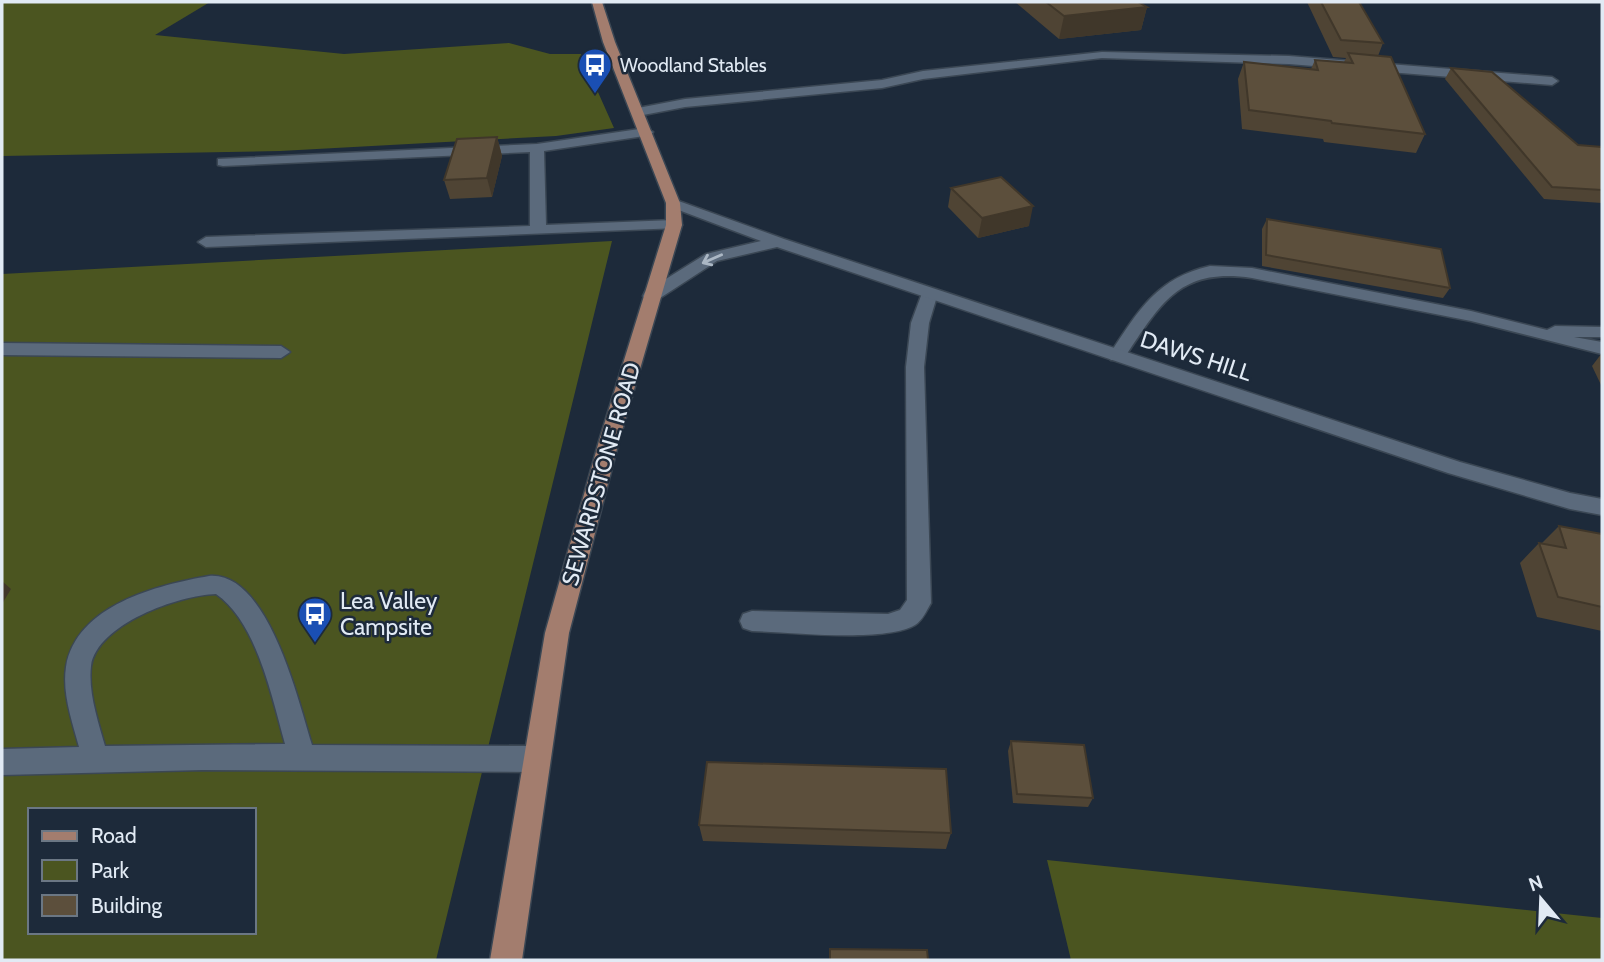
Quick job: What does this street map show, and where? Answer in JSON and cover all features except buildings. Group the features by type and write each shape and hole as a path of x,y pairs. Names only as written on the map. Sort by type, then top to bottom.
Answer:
{"main road":[{"name":"SEWARDSTONE ROAD","path":"506,960 556,633 651,296 674,225 673,203 609,42 597,2"}],"street":[{"path":"638,112 685,103 881,83 923,75 1102,55 1289,60 1365,68 1466,72 1552,80"},
{"path":"223,162 537,148 646,132"},
{"path":"537,148 538,229"},
{"name":"DAWS HILL","path":"673,203 778,242 1455,468 1570,501 1602,507"},
{"path":"206,242 674,225"},
{"path":"651,296 712,257 778,242"},
{"path":"1117,356 1154,302 1187,278 1216,271 1309,285 1495,321 1562,342 1602,348"},
{"path":"752,621 888,624 908,617 919,603 915,367 920,323 930,293"},
{"path":"1532,332 1602,332"},
{"path":"2,349 281,352"},
{"path":"95,758 81,705 79,663 95,634 125,611 180,588 218,584 238,597 260,634 284,698 302,758"},
{"path":"2,762 95,758 536,759"}],"green space":[{"path":"2,2 210,2 155,35 344,54 509,43 550,54 581,54 614,128 556,136 280,151 2,156"},
{"path":"612,241 436,960 2,960 2,274"},
{"path":"1047,860 1602,918 1602,960 1071,960"}],"place":[{"name":"Woodland Stables","path":"595,95"},
{"name":"Lea Valley Campsite","path":"315,644"}]}
